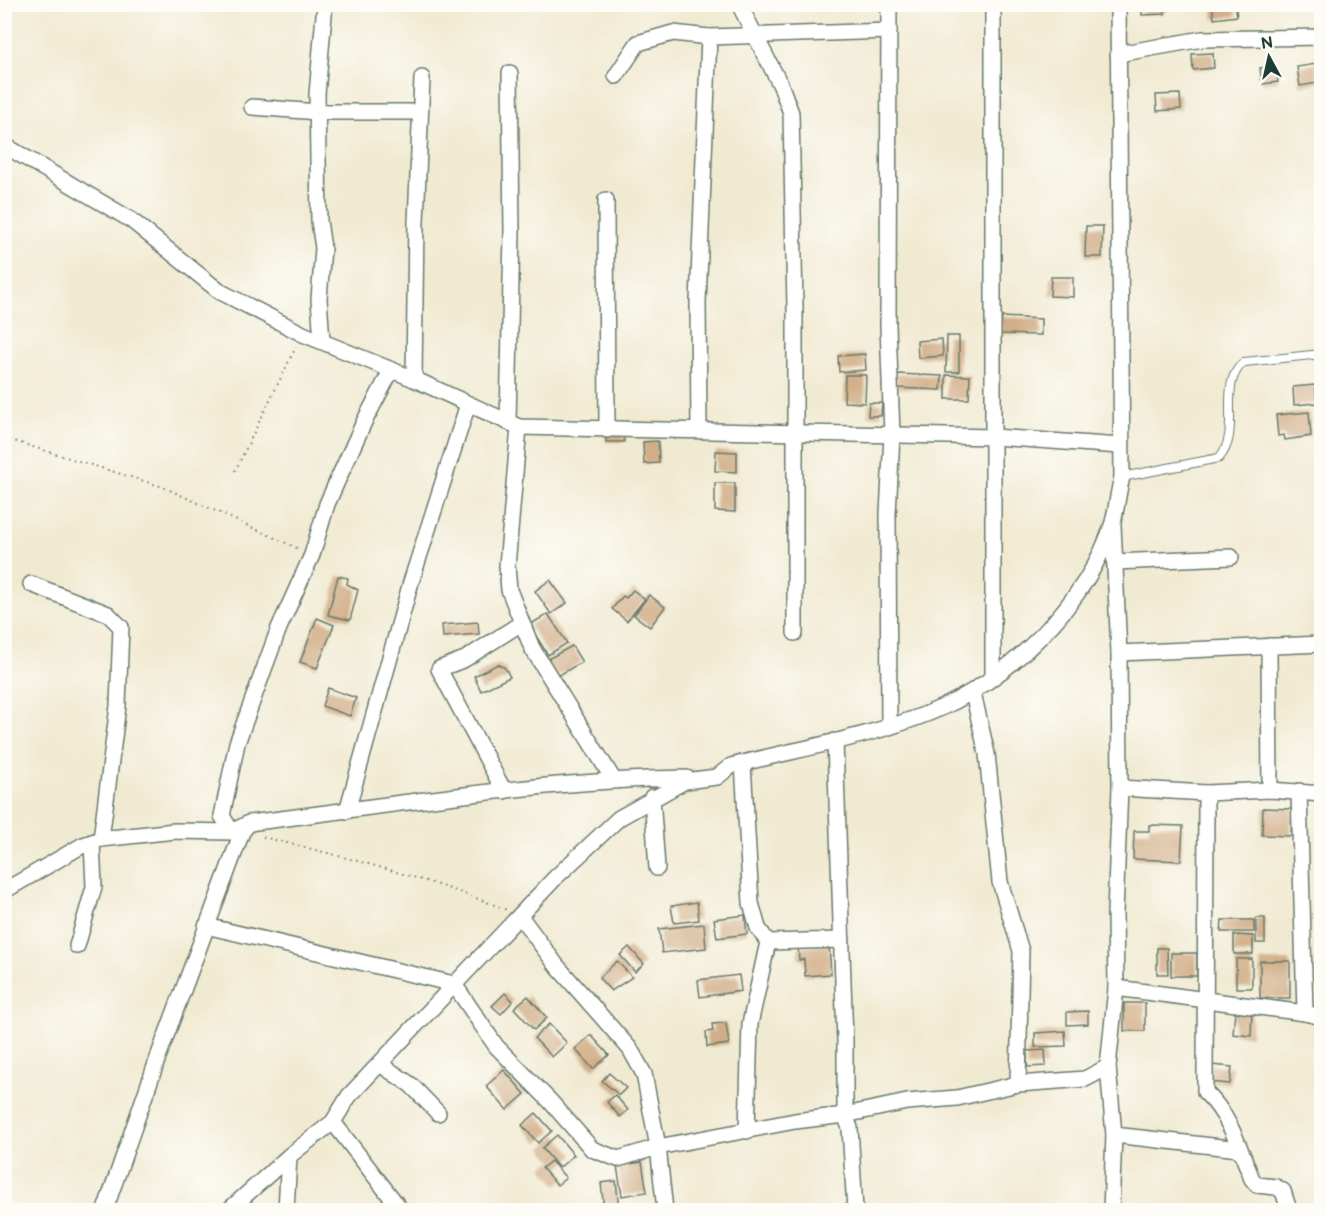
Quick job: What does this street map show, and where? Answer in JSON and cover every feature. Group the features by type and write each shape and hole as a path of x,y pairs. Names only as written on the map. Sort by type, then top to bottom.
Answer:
{"street":[{"path":"322,341 319,299 323,248 318,201 316,94 325,4"},
{"path":"739,4 784,92 790,113 795,432 795,633"},
{"path":"889,4 888,325 892,435 888,514 889,727"},
{"path":"993,4 995,436 993,677"},
{"path":"229,1210 289,1156 333,1122 349,1096 454,984 587,846 619,818 685,780 717,777 731,766 889,727 930,713 973,693 1050,626 1081,586 1100,554 1113,522 1122,477 1118,4"},
{"path":"616,76 638,43 672,33 709,37 889,31"},
{"path":"699,430 698,302 709,37"},
{"path":"1118,54 1202,39 1322,37"},
{"path":"510,73 513,424 507,566 509,590 520,624 532,648 613,779"},
{"path":"414,379 416,222 422,78"},
{"path":"252,107 318,112 420,112"},
{"path":"4,145 131,220 219,291 303,334 414,379 513,424 607,430 995,436 1120,446"},
{"path":"606,200 607,430"},
{"path":"241,829 222,816 237,743 279,628 312,555 327,504 364,422 391,371"},
{"path":"347,811 411,582 468,404"},
{"path":"1110,1210 1114,1135 1108,1067 1116,988 1115,913 1120,788 1119,653 1113,522"},
{"path":"1115,562 1231,557"},
{"path":"31,584 108,614 121,627 118,706 97,841 94,887 77,946"},
{"path":"504,791 439,669 465,659 520,624"},
{"path":"1119,653 1322,644"},
{"path":"1269,646 1270,790"},
{"path":"973,693 987,754 1000,882 1021,951 1018,1084"},
{"path":"835,741 842,940 844,1115 850,1128 855,1210"},
{"path":"743,763 751,903 759,928 768,942 750,1024 747,1131"},
{"path":"4,891 97,841 175,831 241,829 347,811 613,779 717,777"},
{"path":"1120,788 1206,793 1270,790 1322,794"},
{"path":"1299,791 1305,1013"},
{"path":"1206,793 1205,1092 1215,1101 1226,1118 1252,1179 1257,1185 1276,1187 1283,1191 1289,1210"},
{"path":"652,797 657,868"},
{"path":"105,1210 241,829"},
{"path":"520,916 557,966 630,1049 644,1074 658,1147 664,1210"},
{"path":"206,926 454,984 496,1046 550,1101 591,1149 618,1159 658,1147 907,1102 977,1094 1018,1084 1085,1079 1108,1067"},
{"path":"768,942 842,940"},
{"path":"1116,988 1322,1017"},
{"path":"380,1064 411,1085 438,1113"},
{"path":"333,1122 401,1210"},
{"path":"1114,1135 1239,1149"},
{"path":"286,1210 289,1156"}],"lane":[{"path":"1122,477 1220,458 1228,449 1230,438 1232,388 1236,368 1244,362 1322,354"}],"path":[{"path":"235,471 303,334"},
{"path":"4,438 163,488 312,555"},
{"path":"241,829 449,887 520,916"}],"building":[{"path":"1141,4 1173,4 1173,9 1165,10 1165,14 1142,15"},
{"path":"1177,4 1192,4 1193,8 1178,9"},
{"path":"1212,4 1235,4 1237,16 1214,19"},
{"path":"1213,53 1214,68 1193,70 1192,54"},
{"path":"1316,64 1318,83 1300,86 1297,67"},
{"path":"1276,66 1278,82 1262,84 1260,68"},
{"path":"1180,94 1181,109 1157,111 1156,95"},
{"path":"1086,226 1103,226 1102,257 1085,257"},
{"path":"1051,277 1073,277 1073,297 1050,296"},
{"path":"1002,317 1041,319 1041,335 1001,334"},
{"path":"947,336 959,336 959,372 946,372"},
{"path":"942,339 943,356 918,358 917,341"},
{"path":"865,354 866,370 839,372 838,356"},
{"path":"897,374 942,376 941,390 896,388"},
{"path":"845,375 866,375 865,403 844,402"},
{"path":"946,375 970,376 969,399 946,399"},
{"path":"1315,385 1317,403 1294,405 1293,387"},
{"path":"869,403 882,403 881,416 868,416"},
{"path":"1309,412 1311,436 1285,440 1284,435 1278,436 1276,415"},
{"path":"606,432 624,432 624,442 606,442"},
{"path":"658,441 659,463 644,464 643,442"},
{"path":"716,451 737,452 737,472 715,471"},
{"path":"715,483 735,483 735,512 715,511"},
{"path":"338,576 348,578 347,584 358,590 350,620 328,615"},
{"path":"550,580 567,603 551,614 535,591"},
{"path":"633,590 645,599 627,621 612,609 623,596 626,598"},
{"path":"649,595 665,607 650,627 634,615"},
{"path":"548,614 567,643 548,655 529,625"},
{"path":"317,618 334,625 317,668 300,662"},
{"path":"478,622 479,634 443,637 442,625"},
{"path":"572,646 582,662 554,678 544,661"},
{"path":"498,664 505,668 510,677 481,691 474,676"},
{"path":"328,688 356,698 350,716 322,706"},
{"path":"1263,808 1292,809 1291,836 1262,835"},
{"path":"1149,825 1183,826 1181,861 1133,859 1134,831 1149,831"},
{"path":"697,902 699,920 674,923 671,906"},
{"path":"745,915 747,934 717,938 714,919"},
{"path":"1256,918 1265,918 1265,943 1256,943"},
{"path":"1222,920 1254,920 1254,932 1221,932"},
{"path":"704,924 706,948 662,953 659,929"},
{"path":"1234,935 1253,936 1253,954 1234,954"},
{"path":"829,945 831,974 805,976 804,959 799,960 798,947"},
{"path":"629,947 644,964 635,972 620,955"},
{"path":"1157,948 1167,948 1168,974 1157,974"},
{"path":"1171,953 1197,953 1197,976 1171,976"},
{"path":"1236,959 1252,959 1252,988 1236,988"},
{"path":"617,961 632,977 611,991 599,978"},
{"path":"1260,961 1290,961 1290,998 1260,998"},
{"path":"739,975 741,991 700,997 698,980"},
{"path":"505,993 513,1001 501,1014 492,1006"},
{"path":"528,996 547,1018 534,1030 514,1008"},
{"path":"1124,1003 1145,1003 1145,1031 1124,1031"},
{"path":"1235,1010 1252,1012 1251,1036 1233,1034"},
{"path":"1088,1011 1088,1024 1067,1025 1067,1012"},
{"path":"726,1023 729,1044 707,1047 706,1032 713,1031 712,1024"},
{"path":"549,1024 567,1043 552,1057 534,1038"},
{"path":"1065,1031 1066,1046 1035,1047 1035,1033"},
{"path":"591,1035 609,1055 593,1069 575,1049"},
{"path":"1045,1050 1046,1066 1027,1067 1027,1051"},
{"path":"1211,1065 1232,1067 1230,1084 1209,1082"},
{"path":"504,1070 525,1094 507,1110 486,1086"},
{"path":"609,1073 626,1088 619,1095 602,1081"},
{"path":"615,1095 628,1110 620,1117 607,1102"},
{"path":"536,1113 552,1131 538,1143 522,1125"},
{"path":"557,1135 574,1155 559,1168 542,1148"},
{"path":"551,1161 566,1178 557,1185 542,1168"},
{"path":"642,1162 647,1192 622,1196 617,1166"},
{"path":"616,1181 619,1208 604,1210 601,1183"}]}
